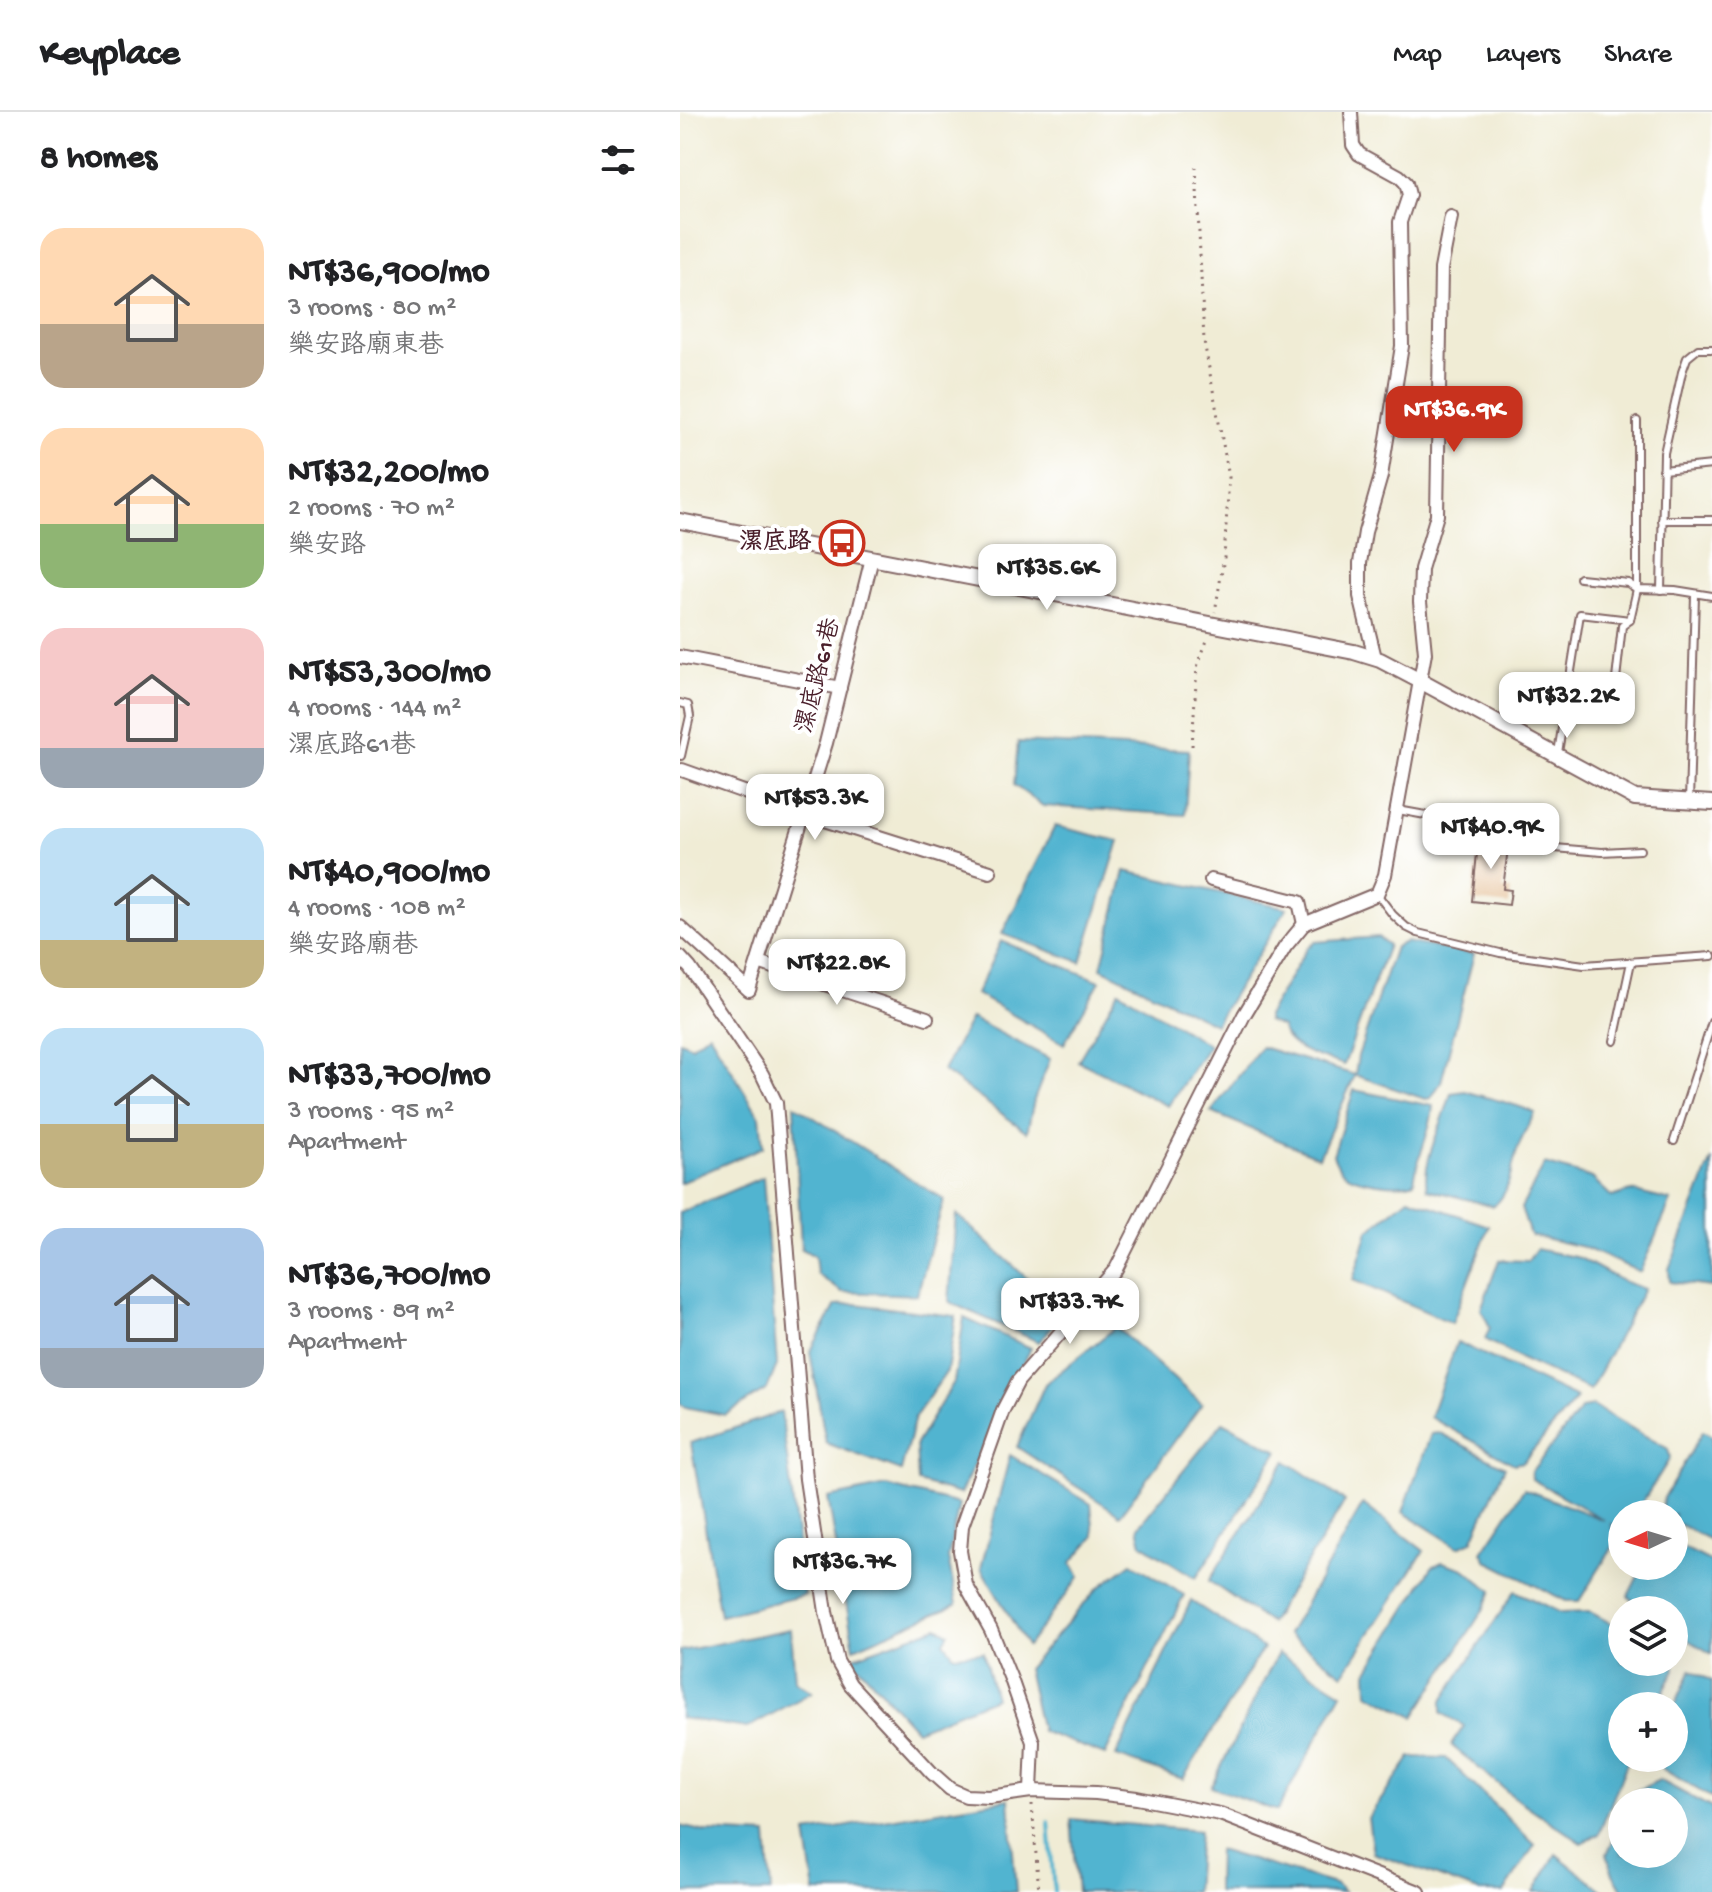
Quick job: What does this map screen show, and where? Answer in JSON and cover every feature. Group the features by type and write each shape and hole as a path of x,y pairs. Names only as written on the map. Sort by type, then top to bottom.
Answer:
{"street":[{"path":"1351,112 1353,145 1359,154 1399,176 1406,183 1409,195 1400,222 1402,346 1381,476 1365,532 1360,563 1360,596 1375,658"},
{"path":"1031,1791 1033,1742 1024,1711 991,1630 966,1585 960,1551 962,1526 1003,1410 1018,1381 1116,1269 1244,1015 1285,947 1304,924 1377,894 1385,875 1425,653 1420,602 1421,569 1437,515 1441,269 1451,217"},
{"path":"680,521 1375,658 1635,798 1712,803"},
{"name":"漯底路61巷","path":"680,927 749,990 806,814 872,558"},
{"path":"680,657 840,688"},
{"path":"682,770 806,814 990,872"},
{"path":"1211,880 1299,902 1304,924"},
{"path":"680,957 762,1074 776,1103 806,1479 826,1612 837,1661 850,1684 950,1789 966,1796 989,1797 1031,1791 1137,1798 1220,1814 1419,1892"},
{"path":"758,962 927,1018"}],"lane":[{"path":"1661,590 1664,453 1687,358 1698,349 1712,349"},
{"path":"1571,680 1615,688 1622,626 1630,620 1637,589 1637,421"},
{"path":"1663,470 1712,465"},
{"path":"1662,520 1712,520"},
{"path":"1580,578 1628,583 1637,589 1712,596"},
{"path":"1689,802 1695,595"},
{"path":"1557,756 1580,614 1630,620"},
{"path":"680,703 688,705 690,716 681,756"},
{"path":"1398,810 1475,824 1555,848 1602,852 1640,850"},
{"path":"1377,894 1393,915 1418,933 1500,953 1584,965 1712,956"},
{"path":"1614,1041 1631,962"},
{"path":"1674,1141 1712,1022"}],"path":[{"path":"1192,746 1197,667 1213,625 1224,558 1229,477 1220,414 1204,341 1196,167"},
{"path":"1031,1791 1039,1892"}],"water":[{"path":"1018,742 1189,750 1185,815 1043,806 1014,785"},
{"path":"1055,826 1119,841 1081,962 1002,934"},
{"path":"1125,871 1287,908 1215,1024 1101,968"},
{"path":"1378,937 1388,945 1344,1065 1298,1047 1290,1042 1282,1027 1267,1021 1267,1016 1307,948 1315,942"},
{"path":"1001,941 1100,981 1064,1044 976,994"},
{"path":"1405,942 1474,954 1441,1082 1431,1098 1425,1099 1355,1075 1358,1056 1395,947"},
{"path":"1119,991 1209,1045 1168,1106 1078,1061"},
{"path":"971,1018 1050,1059 1034,1100 1027,1132 943,1071"},
{"path":"709,1033 760,1117 763,1147 680,1183 680,1041 692,1046"},
{"path":"1261,1047 1355,1075 1319,1157 1211,1112"},
{"path":"1354,1090 1433,1106 1414,1182 1388,1184 1367,1181 1349,1176 1340,1168 1333,1155"},
{"path":"1465,1091 1535,1113 1520,1144 1506,1190 1493,1206 1427,1189 1430,1154 1451,1093"},
{"path":"794,1105 944,1200 917,1295 842,1292 817,1274 815,1256 801,1249"},
{"path":"1712,1159 1712,1287 1670,1282 1669,1269"},
{"path":"1545,1164 1592,1178 1612,1197 1631,1191 1671,1201 1640,1272 1583,1247 1530,1235 1521,1208"},
{"path":"763,1177 777,1365 767,1389 725,1415 685,1407 680,1404 680,1213"},
{"path":"1409,1198 1489,1226 1452,1323 1353,1280 1368,1231"},
{"path":"956,1214 1064,1312 1039,1342 949,1302"},
{"path":"1536,1249 1580,1258 1644,1289 1590,1390 1485,1339 1490,1327 1481,1309 1499,1260 1528,1261"},
{"path":"855,1304 956,1316 947,1371 915,1417 901,1471 826,1443 810,1352 836,1305"},
{"path":"964,1318 1031,1348 960,1494 918,1482 916,1444 954,1382"},
{"path":"1116,1327 1202,1404 1120,1515 1017,1447 1045,1384"},
{"path":"1457,1342 1577,1398 1523,1462 1514,1464 1430,1417"},
{"path":"1593,1406 1668,1449 1670,1458 1644,1500 1608,1500 1608,1555 1579,1601 1566,1601 1487,1561 1482,1552 1524,1489 1604,1520 1532,1479 1531,1472 1582,1408"},
{"path":"781,1412 805,1595 720,1616 691,1443"},
{"path":"1223,1422 1278,1451 1196,1578 1142,1544 1138,1527"},
{"path":"1703,1431 1712,1436 1712,1541 1688,1529 1688,1500 1664,1498"},
{"path":"1440,1433 1505,1467 1472,1541 1458,1547 1403,1512 1431,1434"},
{"path":"1010,1455 1091,1504 1094,1537 1071,1563 1080,1576 1027,1646 981,1568"},
{"path":"1286,1461 1345,1501 1270,1623 1209,1581"},
{"path":"886,1486 959,1504 948,1558 957,1604 854,1648 828,1498"},
{"path":"1363,1504 1424,1551 1343,1674 1288,1634"},
{"path":"1688,1550 1712,1562 1712,1654 1688,1639 1688,1596 1628,1596 1636,1580 1688,1580"},
{"path":"1442,1562 1464,1569 1492,1591 1414,1717 1368,1693 1367,1672 1432,1567"},
{"path":"1132,1563 1184,1595 1105,1755 1041,1731 1027,1669 1098,1588"},
{"path":"1515,1591 1561,1613 1590,1612 1608,1622 1608,1676 1672,1676 1663,1692 1608,1692 1608,1772 1623,1772 1617,1788 1608,1788 1608,1811 1599,1834 1582,1843 1514,1797 1451,1745 1464,1726 1442,1713 1442,1701"},
{"path":"1191,1601 1263,1648 1183,1779 1116,1756"},
{"path":"937,1627 949,1633 944,1642 954,1655 983,1652 995,1698 916,1730 851,1658"},
{"path":"791,1629 795,1681 812,1692 747,1728 680,1718 680,1651"},
{"path":"1278,1653 1342,1693 1277,1811 1211,1787"},
{"path":"1691,1670 1712,1681 1712,1798 1668,1772 1688,1772 1688,1692 1681,1692"},
{"path":"1411,1757 1446,1758 1535,1845 1504,1892 1481,1892 1373,1853 1368,1818"},
{"path":"1659,1780 1674,1788 1642,1788"},
{"path":"1688,1795 1712,1808 1712,1892 1624,1892 1611,1868 1688,1868"},
{"path":"1009,1799 1016,1892 815,1892 806,1833"},
{"path":"1071,1819 1199,1831 1195,1892 1077,1892"},
{"path":"680,1826 706,1832 767,1835 771,1892 680,1892"},
{"path":"1218,1850 1337,1885 1344,1892 1217,1892"},
{"path":"1556,1854 1604,1892 1534,1892"}],"building":[{"path":"1479,835 1509,839 1503,889 1511,890 1509,905 1472,901"}],"waterway":[{"path":"1049,1822 1054,1892"}],"place":[{"name":"漯底路","path":"842,543"}]}
